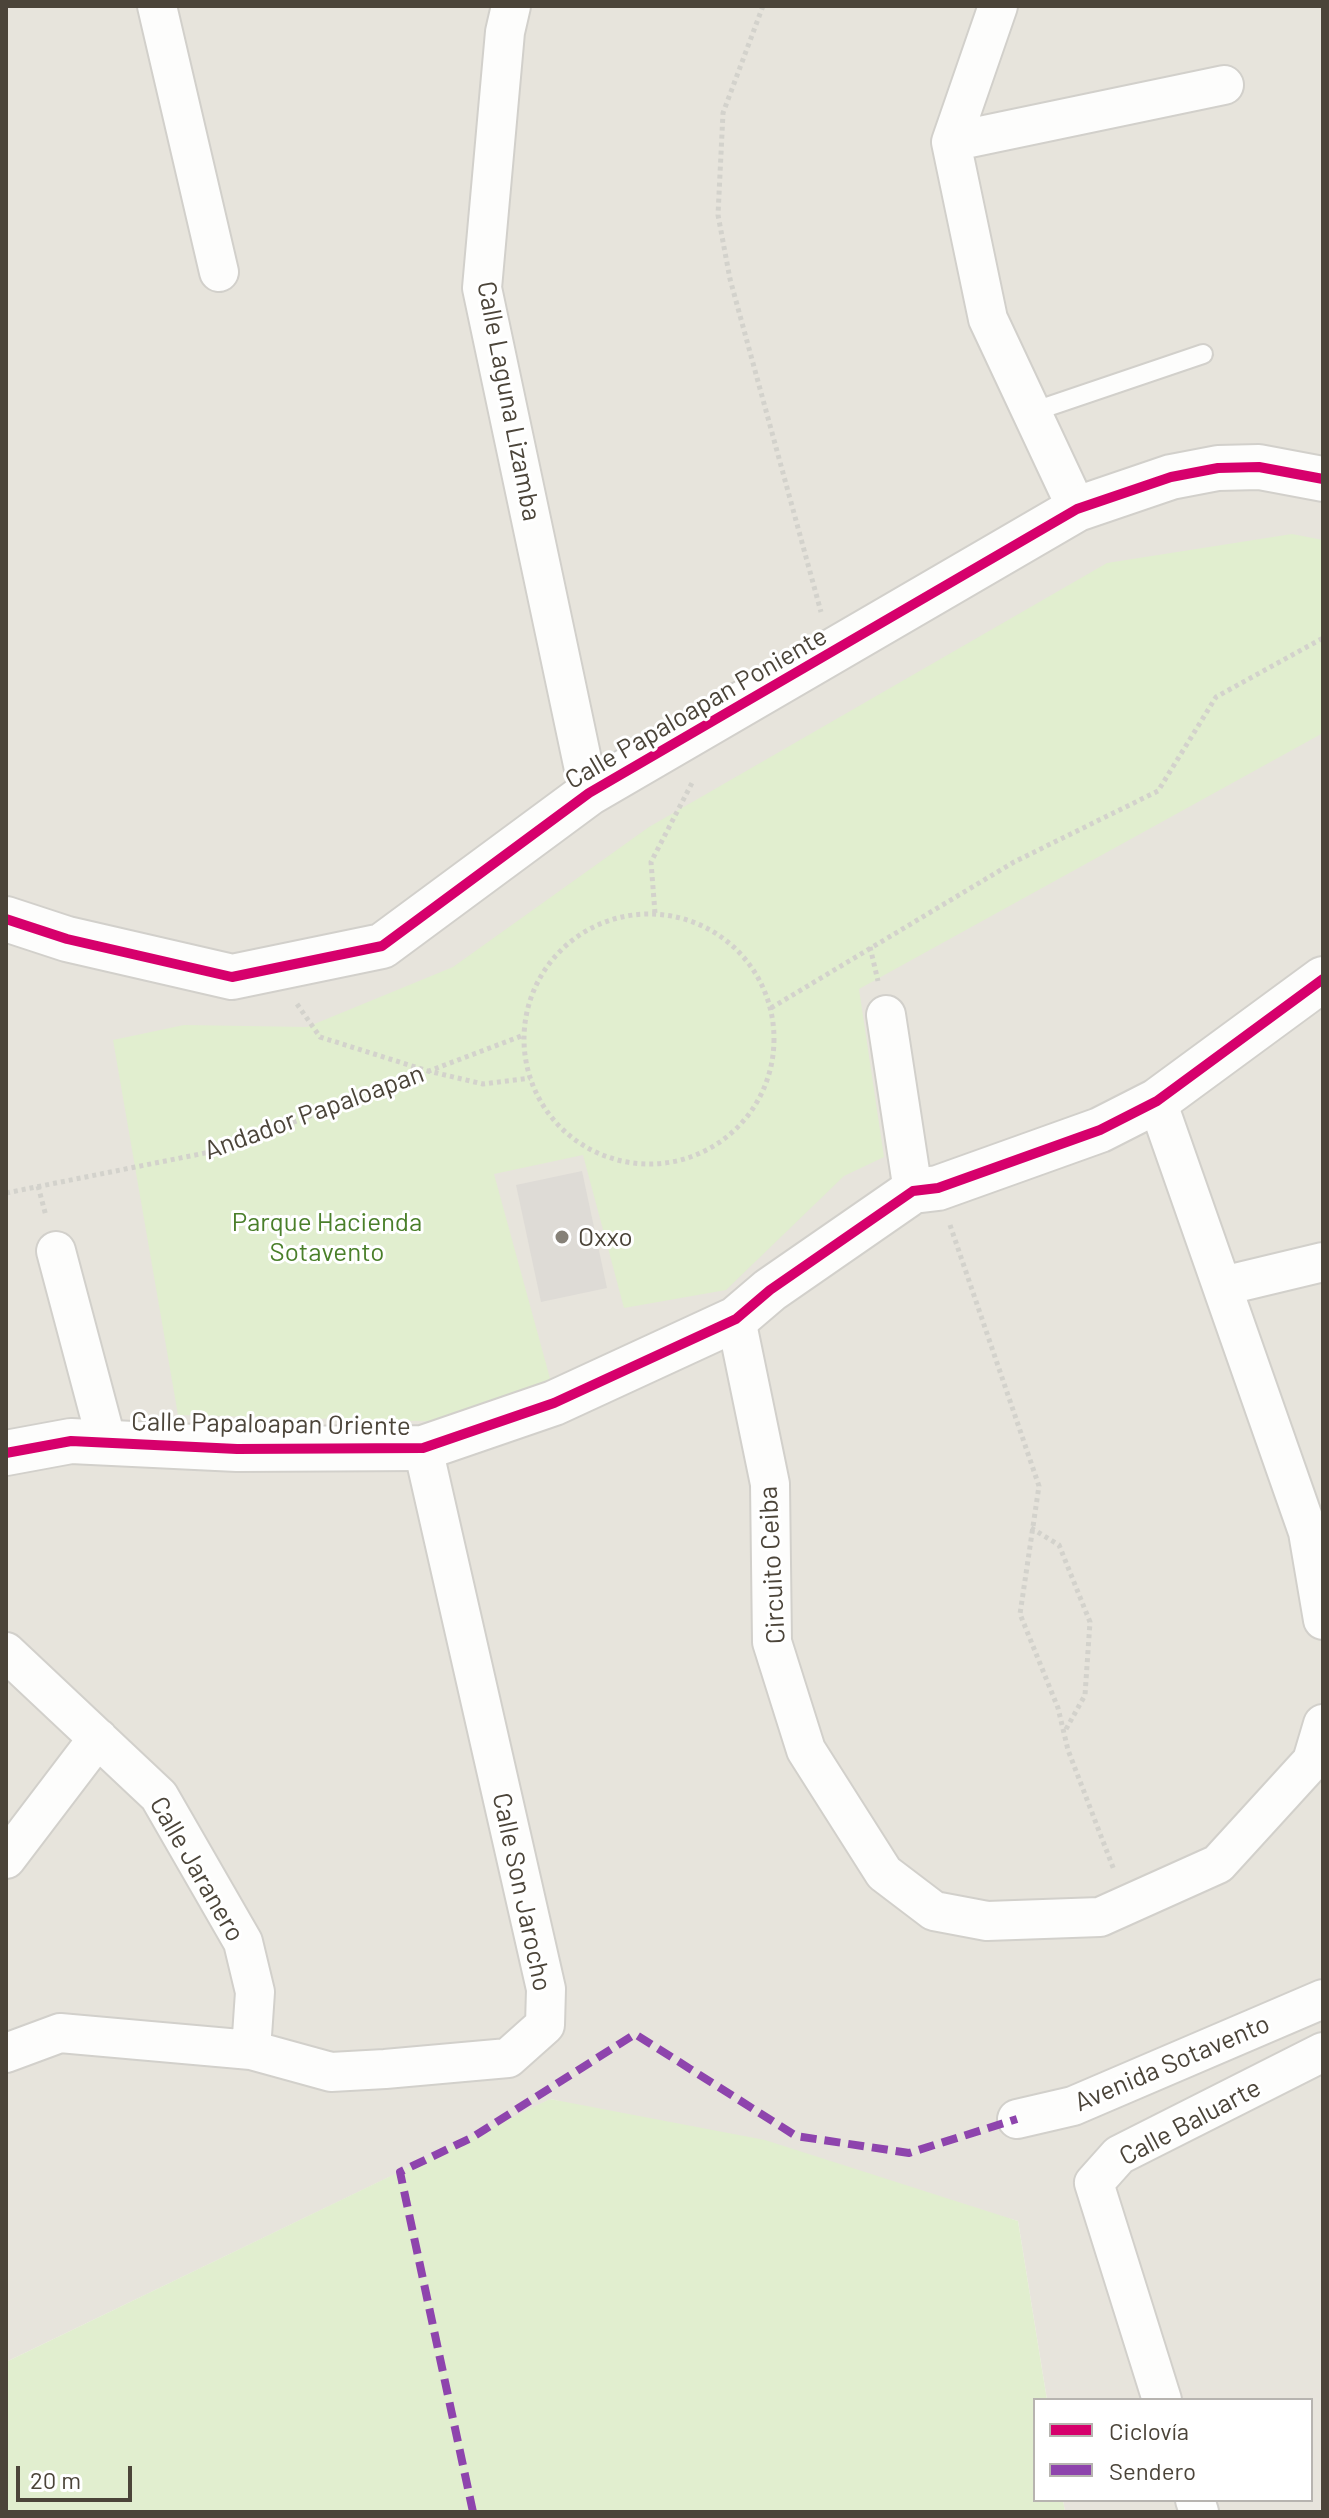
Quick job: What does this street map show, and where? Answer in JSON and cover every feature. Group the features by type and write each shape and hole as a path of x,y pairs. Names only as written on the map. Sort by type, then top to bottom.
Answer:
{"street":[{"path":"157,6 219,272"},
{"name":"Calle Laguna Lizamba","path":"511,6 505,32 482,288 589,793"},
{"path":"998,6 951,142 988,319 1077,509"},
{"path":"951,142 1224,85"},
{"name":"Calle Papaloapan Poniente","path":"6,919 67,939 232,977 382,946 589,793 1077,509 1171,477 1218,468 1259,467 1323,479"},
{"name":"Calle Papaloapan Oriente","path":"6,1453 71,1441 237,1449 423,1448 554,1403 736,1319 770,1290 926,1190 1100,1130 1157,1101 1323,979"},
{"path":"886,1015 926,1190"},
{"path":"1157,1101 1316,1531 1323,1620"},
{"path":"56,1251 107,1443"},
{"path":"1223,1286 1323,1262"},
{"name":"Circuito Ceiba","path":"736,1319 770,1484 772,1642 806,1750 884,1873 934,1911 987,1921 1100,1917 1218,1864 1312,1761 1323,1724"},
{"name":"Calle Son Jarocho","path":"6,2053 60,2033 251,2050 331,2072 508,2058 545,2025 546,1989 423,1448"},
{"name":"Calle Jaranero","path":"6,1652 159,1796 243,1942 255,1992 251,2050"},
{"path":"6,1859 98,1738"},
{"name":"Avenida Sotavento","path":"1017,2119 1073,2106 1323,1999"},
{"name":"Calle Baluarte","path":"1161,2398 1094,2183 1119,2155 1323,2052"}],"lane":[{"path":"1032,412 1203,354"}],"path":[{"path":"763,6 723,113 718,215 730,279 794,523 834,653"},
{"path":"771,1008 1014,862 1158,791 1216,697 1323,638"},
{"path":"655,913 651,862 708,751 696,730"},
{"path":"655,913 694,921 728,942 755,971 771,1008 775,1048 765,1090 741,1126 706,1152 665,1165 622,1162 582,1146 550,1117 530,1078 524,1035 531,996 550,961 579,934 616,917 655,913"},
{"path":"283,966 288,990 320,1037 428,1071 483,1084 530,1078"},
{"path":"926,1190 1039,1486 1020,1614 1058,1708 1126,1905"},
{"path":"1031,1528 1059,1545 1090,1622 1085,1695 1064,1732"}],"shaded area":[{"path":"6,6 1323,6 1323,2512 1065,2512 1063,2502 1313,2502 1313,2398 1047,2398 1018,2221 551,2099 6,2362"}],"green space":[{"name":"Parque Hacienda Sotavento","path":"1292,534 1323,540 1323,733 859,989 884,1157 844,1176 726,1290 624,1308 583,1155 494,1174 551,1382 455,1422 178,1415 113,1040 184,1025 307,1027 453,967 649,827 1107,563"},
{"path":"550,2099 765,2140 1018,2221 1047,2398 1033,2398 1033,2502 1063,2502 1065,2512 6,2512 6,2362"}],"building":[{"name":"Oxxo","path":"582,1171 607,1288 541,1302 516,1185"}],"marked path":[{"path":"473,2512 400,2172 473,2137 635,2034 796,2136 909,2153 1017,2119"}],"cycle path":[{"path":"6,919 67,939 232,977 382,946 589,793 1077,509 1171,477 1218,468 1259,467 1323,479"},
{"path":"6,1453 71,1441 237,1449 423,1448 554,1403 736,1319 770,1290 913,1191 938,1188 1100,1130 1157,1101 1323,979"}],"place":[{"name":"Oxxo","path":"562,1237"}]}
